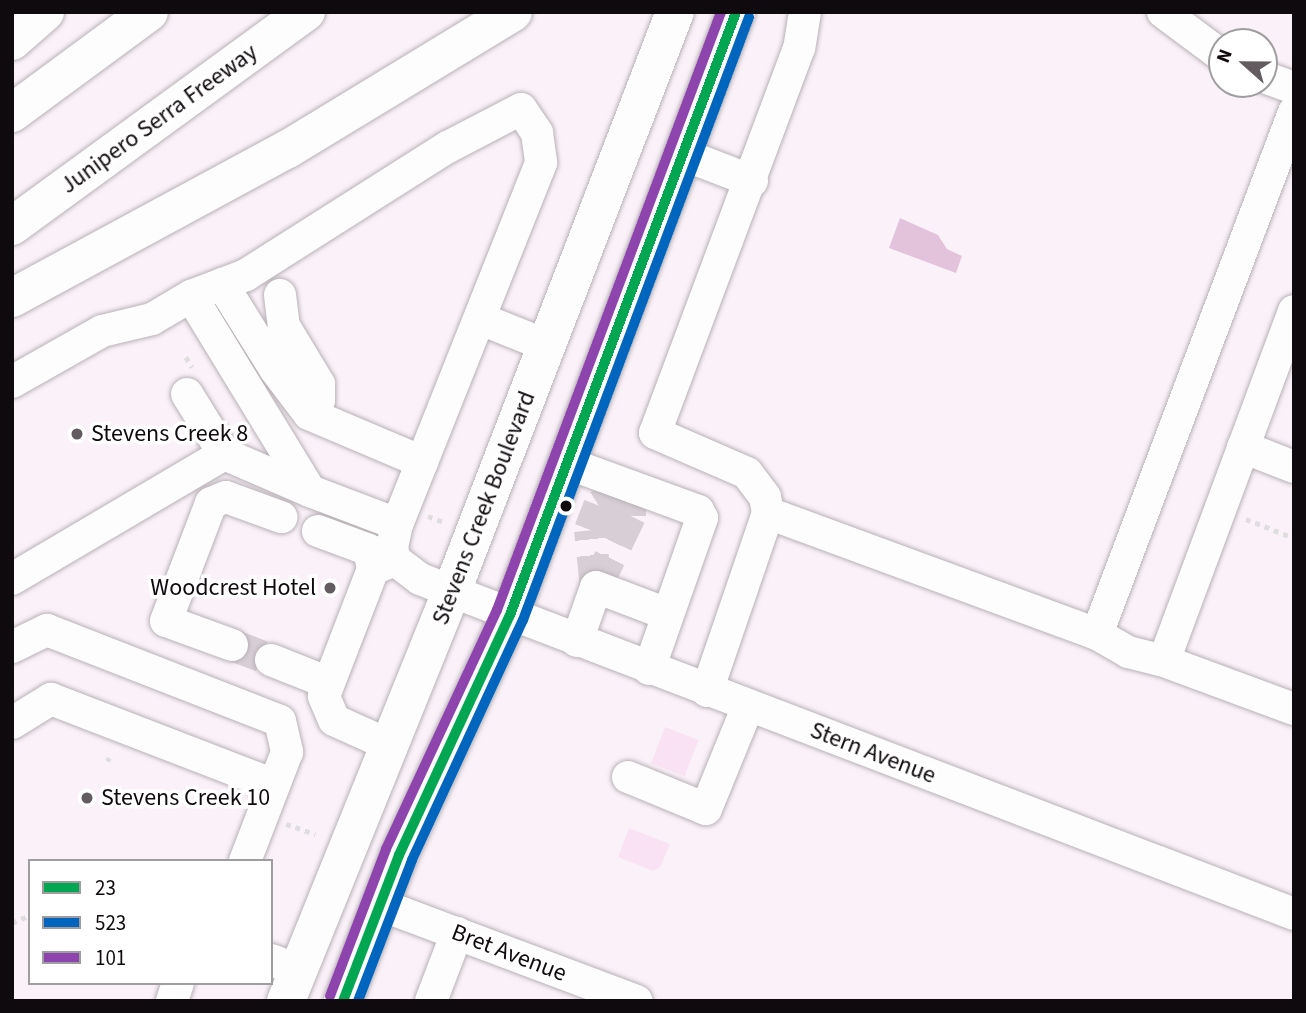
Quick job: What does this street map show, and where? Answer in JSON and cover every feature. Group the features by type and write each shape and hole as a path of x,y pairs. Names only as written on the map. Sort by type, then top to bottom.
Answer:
{"main road":[{"path":"12,41 45,12"},
{"path":"12,113 149,12"},
{"name":"Junipero Serra Freeway","path":"12,226 306,12"},
{"path":"12,298 288,149 513,12"},
{"name":"Stevens Creek Boulevard","path":"285,977 389,745 452,591 675,12"},
{"path":"343,1001 399,855 510,615 736,12"}],"street":[{"path":"693,685 738,562 752,552 768,513 765,497 747,473 655,433 752,181 799,48 804,12"},
{"path":"1164,12 1208,45"},
{"path":"12,382 61,350 102,331 152,319 191,296 246,275 448,147 521,109 537,133 541,163 422,462 408,518 393,536 384,564 329,683 324,706 334,720 389,745"},
{"path":"1097,634 1294,112"},
{"path":"682,154 752,181"},
{"path":"222,284 309,414 422,462"},
{"path":"280,295 284,326 319,384 318,400 309,414"},
{"path":"191,296 310,491"},
{"path":"1164,661 1294,311"},
{"path":"481,319 548,346"},
{"path":"187,394 224,454 310,491 408,518"},
{"path":"1243,447 1294,467"},
{"path":"12,579 224,454"},
{"path":"566,463 698,511 702,518 649,669"},
{"path":"232,645 166,621 211,503 226,497 281,517"},
{"path":"768,513 1097,634 1128,652 1164,661 1294,709"},
{"name":"Stern Avenue","path":"318,531 369,550 384,564 510,615 1294,914"},
{"path":"578,641 596,587 667,614"},
{"path":"12,647 47,631 280,721 287,751 246,859"},
{"path":"271,660 329,683"},
{"path":"12,723 51,699 274,785"},
{"path":"628,777 706,809 748,706"},
{"name":"Bret Avenue","path":"381,905 637,1001"},
{"path":"431,1001 457,933"}],"path":[{"path":"1220,509 1294,538"},
{"path":"408,518 450,524"},
{"path":"284,823 314,834"},
{"path":"12,923 28,916"}],"shaded area":[{"path":"900,218 938,235 947,249 962,256 956,273 889,248"},
{"path":"665,727 699,740 685,776 651,763"},
{"path":"629,828 670,844 660,867 653,871 618,857"}],"tunnel":[{"path":"596,587 590,530 599,506 630,486"},
{"path":"596,587 630,516 630,486"},
{"path":"232,645 271,660"}],"transit line":[{"name":"101","path":"330,996 386,849 497,610 721,12"},
{"name":"23","path":"343,1001 399,855 510,615 736,12"},
{"name":"523","path":"358,1001 412,860 523,620 749,17"}],"place":[{"name":"Stevens Creek 8","path":"77,434"},
{"name":"Woodcrest Hotel","path":"330,588"},
{"name":"Stevens Creek 10","path":"87,798"}]}
